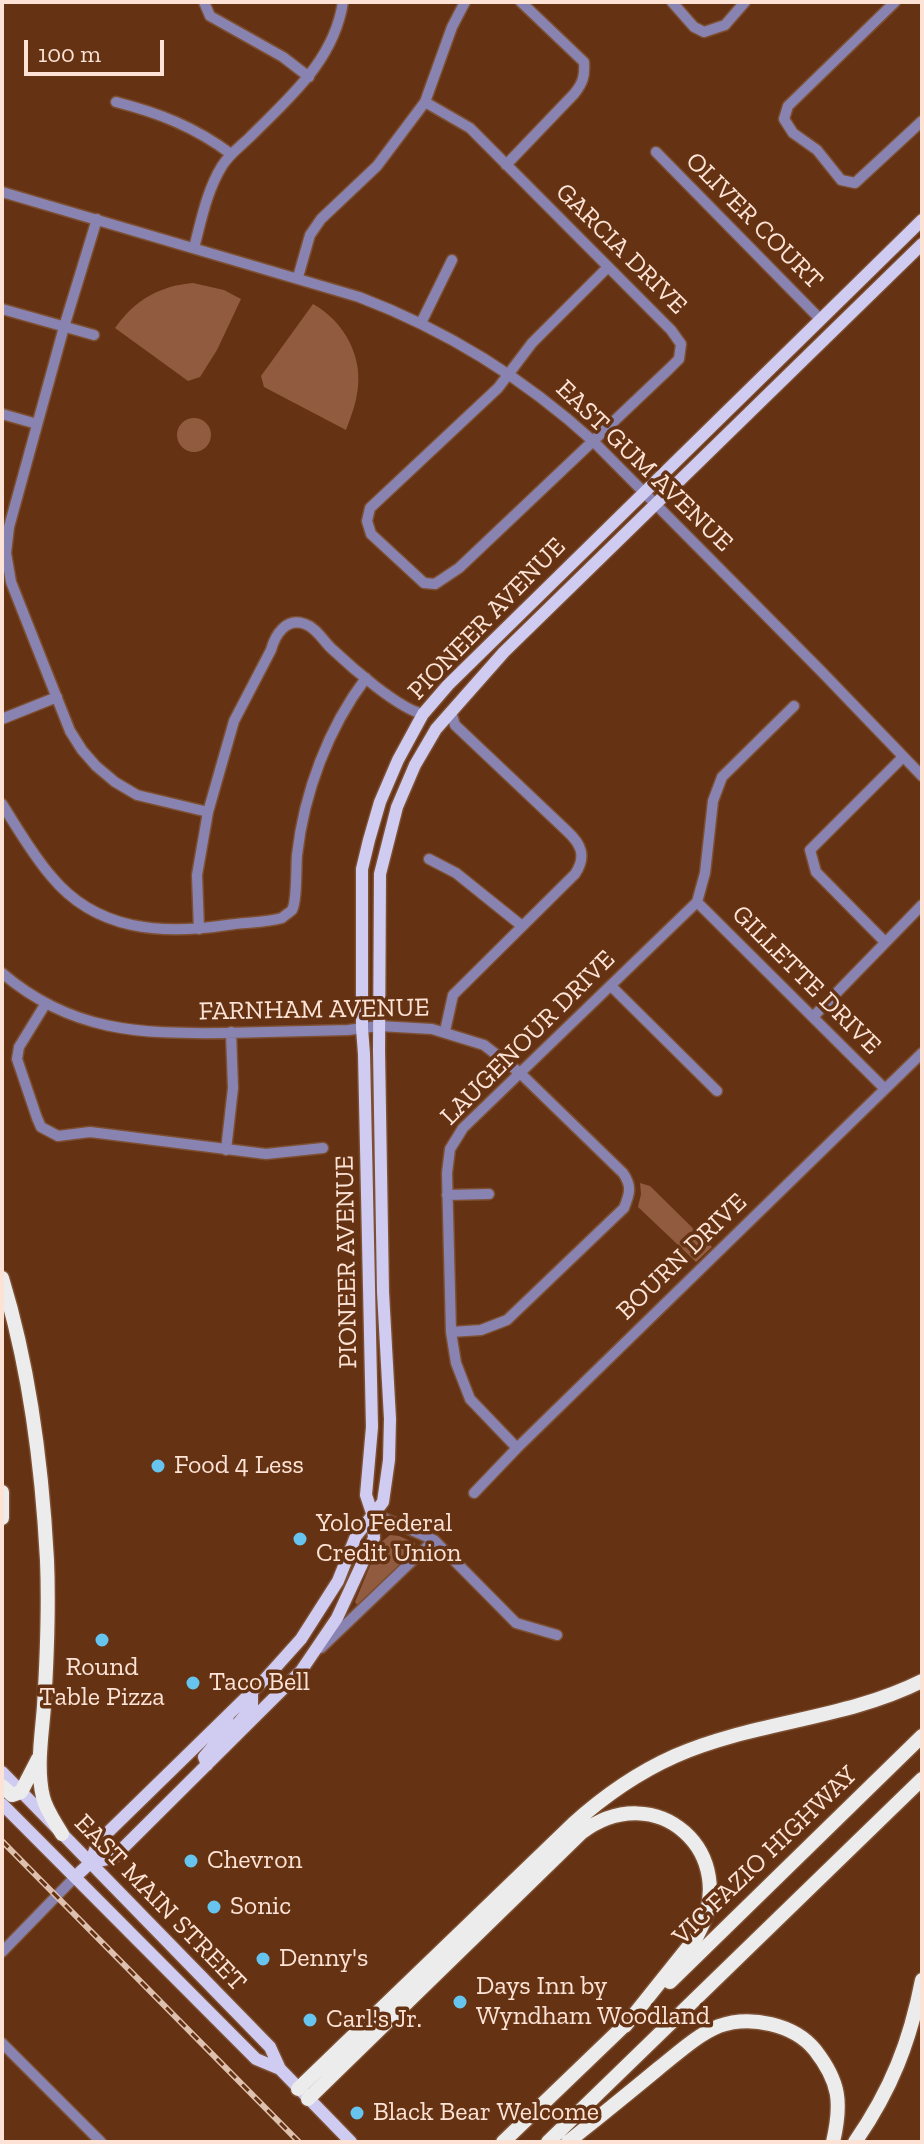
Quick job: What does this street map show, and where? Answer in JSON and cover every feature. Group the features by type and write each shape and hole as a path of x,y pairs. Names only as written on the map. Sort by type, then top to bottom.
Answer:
{"highway":[{"path":"2,1278 38,1451 47,1562 47,1660 41,1751 43,1798 62,1834"},
{"path":"2,1492 2,1518"},
{"path":"303,2094 573,1824 616,1788 699,1747 853,1708 922,1681"},
{"name":"VIC FAZIO HIGHWAY","path":"503,2142 922,1736"},
{"path":"2,1786 12,1795 21,1792 28,1784 41,1751"},
{"name":"VIC FAZIO HIGHWAY","path":"548,2142 922,1779"},
{"path":"303,2094 581,1833 597,1821 621,1813 645,1813 669,1821 689,1835 703,1854 710,1872 711,1894 706,1920 697,1936 625,2026"},
{"path":"855,2142 895,2076 909,2037 922,1980"},
{"path":"568,2142 703,2034 731,2023 751,2021 793,2033 811,2046 827,2066 839,2102 833,2142"}],"main road":[{"name":"PIONEER AVENUE","path":"90,1863 113,1858 283,1691 316,1652 348,1597 374,1538 372,1513 366,1495 372,1427 362,1028 362,869 380,802 398,760 423,714 448,685 922,220"},
{"name":"PIONEER AVENUE","path":"75,1877 90,1863 98,1842 285,1658 315,1620 338,1581 356,1536 383,1502 389,1460 383,1292 380,874 397,807 415,765 436,729 504,652 922,244"},
{"path":"368,1300 378,1306 381,1380 388,1392"},
{"path":"232,1741 235,1727 252,1707 252,1692"},
{"path":"207,1765 204,1757 222,1736 229,1713"},
{"name":"EAST MAIN STREET","path":"2,1772 270,2047 280,2069 351,2142"},
{"name":"EAST MAIN STREET","path":"2,1804 256,2059 280,2069"},
{"path":"187,1990 208,2001 225,2018 240,2017"}],"street":[{"path":"204,2 210,16 283,57 309,77"},
{"path":"194,248 212,185 231,154 309,77 324,57 341,18 343,2"},
{"path":"298,277 310,235 321,219 377,166 425,102 452,27 465,2"},
{"path":"506,165 583,84 585,75 584,62 521,2"},
{"path":"672,2 694,27 704,32 725,25 745,2"},
{"path":"895,2 788,106 784,119 793,133 817,150 841,180 855,183 922,121"},
{"path":"116,102 168,117 192,128 231,154"},
{"name":"GARCIA DRIVE","path":"425,102 470,128 681,344 679,359 594,442"},
{"name":"OLIVER COURT","path":"656,152 821,320"},
{"name":"EAST GUM AVENUE","path":"2,192 298,277 385,307 421,323 508,374 563,414 594,442 922,776"},
{"path":"97,219 5,526 11,582 70,731 82,750 115,782 137,795 208,812"},
{"path":"421,323 452,260"},
{"path":"594,442 447,578 435,584 424,583 371,534 367,521 370,508 498,388 532,343 608,267"},
{"path":"2,309 94,335"},
{"path":"2,414 37,424"},
{"path":"199,929 197,875 208,812 234,721 271,650 274,638 284,627 295,621 308,625 366,678 411,712 423,714"},
{"path":"2,804 52,878 77,901 108,919 125,925 175,931 282,918 292,909 297,849 308,798 323,754 352,695 366,678"},
{"path":"2,719 57,697"},
{"path":"697,902 705,873 713,801 722,777 794,706"},
{"path":"445,1031 453,995 575,874 581,865 583,852 578,842 455,725 451,712"},
{"path":"885,942 816,872 810,850 903,757"},
{"path":"429,859 456,873 522,926"},
{"name":"LAUGENOUR DRIVE","path":"517,1448 470,1399 456,1363 451,1332 447,1195 448,1159 453,1142 463,1128 697,902"},
{"name":"GILLETTE DRIVE","path":"697,902 885,1089"},
{"path":"813,1017 922,905"},
{"name":"FARNHAM AVENUE","path":"2,973 46,1003 76,1017 117,1029 156,1034 379,1026 445,1031 484,1045 520,1073 630,1183 630,1195 624,1208 507,1320 481,1330 451,1332"},
{"path":"611,986 717,1091"},
{"path":"46,1003 19,1047 17,1059 41,1127 58,1136 90,1132 266,1154 323,1148"},
{"path":"226,1150 233,1088 231,1032"},
{"name":"BOURN DRIVE","path":"474,1493 922,1053"},
{"path":"447,1195 489,1194"},
{"path":"372,1513 434,1540 516,1623 557,1635"},
{"path":"316,1652 434,1540"},
{"name":"PIONEER AVENUE","path":"2,1952 75,1877"},
{"path":"2,2043 101,2142"}],"shaded area":[{"path":"193,283 224,290 241,299 217,350 200,377 188,381 115,328 149,296 169,287"},
{"path":"313,304 343,331 355,354 357,394 346,430 264,387 261,376"},
{"path":"194,418 206,423 211,435 206,447 194,452 182,447 177,435 182,423"},
{"path":"640,1183 650,1186 712,1247 696,1262 638,1207"},
{"path":"390,1535 415,1543 414,1551 358,1606 355,1602 379,1544"}],"railway":[{"path":"2,1841 299,2142"}],"place":[{"name":"Food 4 Less","path":"158,1466"},
{"name":"Yolo Federal Credit Union","path":"300,1539"},
{"name":"Round Table Pizza","path":"102,1640"},
{"name":"Taco Bell","path":"193,1683"},
{"name":"Chevron","path":"191,1861"},
{"name":"Sonic","path":"214,1907"},
{"name":"Denny's","path":"263,1959"},
{"name":"Days Inn by Wyndham Woodland","path":"460,2002"},
{"name":"Carl's Jr.","path":"310,2020"},
{"name":"Black Bear Welcome","path":"357,2113"}]}
